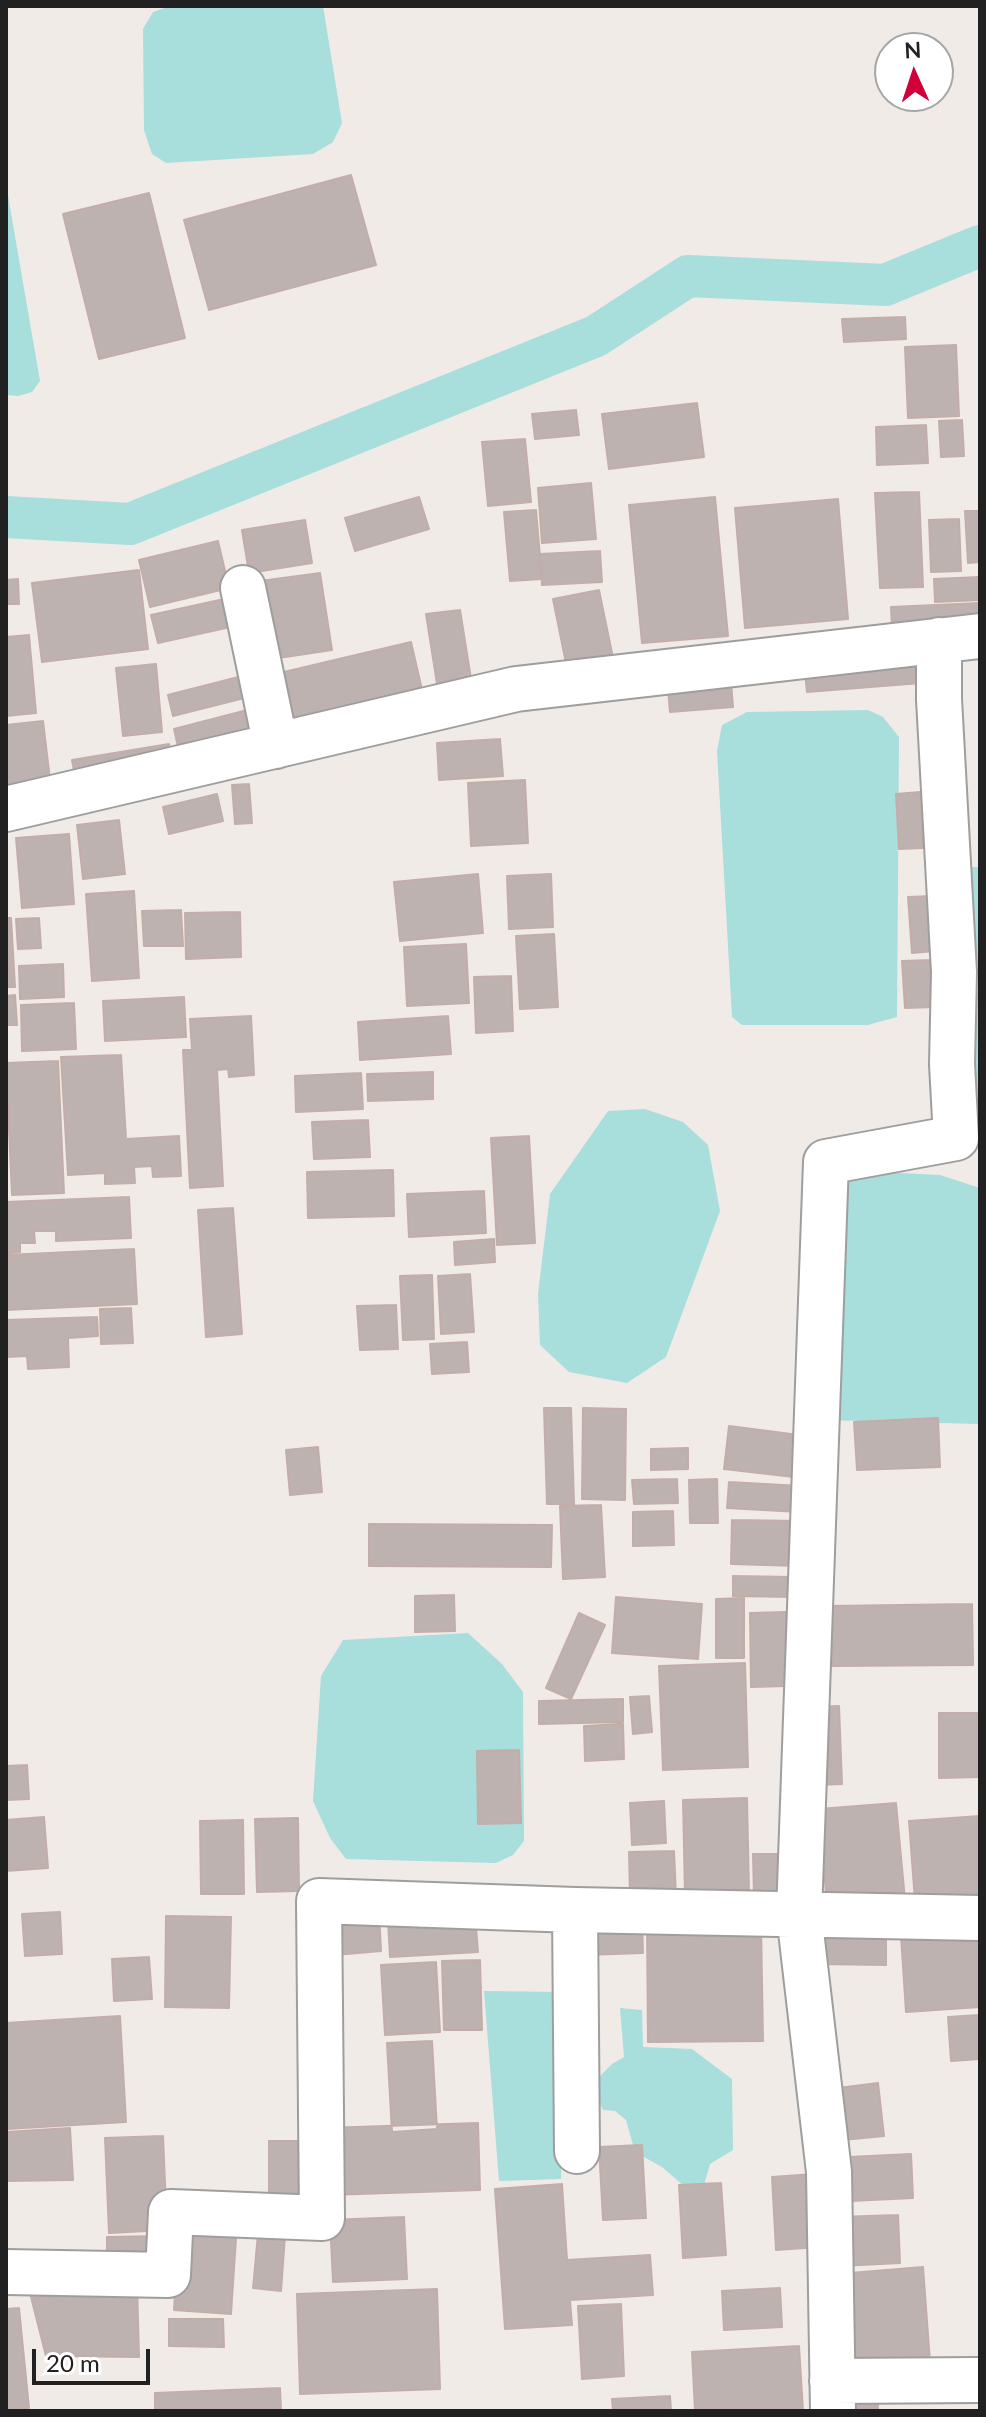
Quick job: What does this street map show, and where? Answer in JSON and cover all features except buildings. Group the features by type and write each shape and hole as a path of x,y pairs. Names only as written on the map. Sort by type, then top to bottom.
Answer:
{"street":[{"path":"243,588 276,746"},
{"path":"6,809 516,689 960,638 940,714 954,972 952,1064 968,1144 826,1162 799,1914 829,2172 833,2396 980,2380"},
{"path":"6,2272 168,2275 171,2212 322,2218 319,1901 575,1910 980,1918"},
{"path":"575,1910 577,2151"}],"water":[{"path":"170,6 323,6 342,123 333,142 313,154 166,163 152,154 144,130 143,29 153,12"},
{"path":"6,184 40,381 32,392 18,396 6,395"},
{"path":"868,710 883,717 899,737 897,1017 868,1025 742,1025 732,1017 717,751 722,725 747,712"},
{"path":"968,867 980,867 980,966 973,963"},
{"path":"974,992 980,992 980,1139 973,1121"},
{"path":"645,1109 683,1122 708,1145 720,1211 666,1357 627,1383 569,1372 540,1345 538,1294 550,1194 608,1111"},
{"path":"880,1172 940,1175 980,1188 980,1424 824,1420 835,1185"},
{"path":"468,1633 502,1664 523,1692 524,1841 513,1855 496,1863 346,1859 330,1838 313,1801 321,1676 343,1640"},
{"path":"484,1991 565,1992 561,2179 499,2181"},
{"path":"620,2008 642,2010 643,2047 692,2049 732,2079 733,2150 710,2164 703,2188 685,2187 662,2167 635,2152 626,2120 615,2111 603,2110 598,2099 600,2076 624,2057"}],"waterway":[{"path":"6,517 130,524 596,336 688,276 885,285 980,246"}]}
